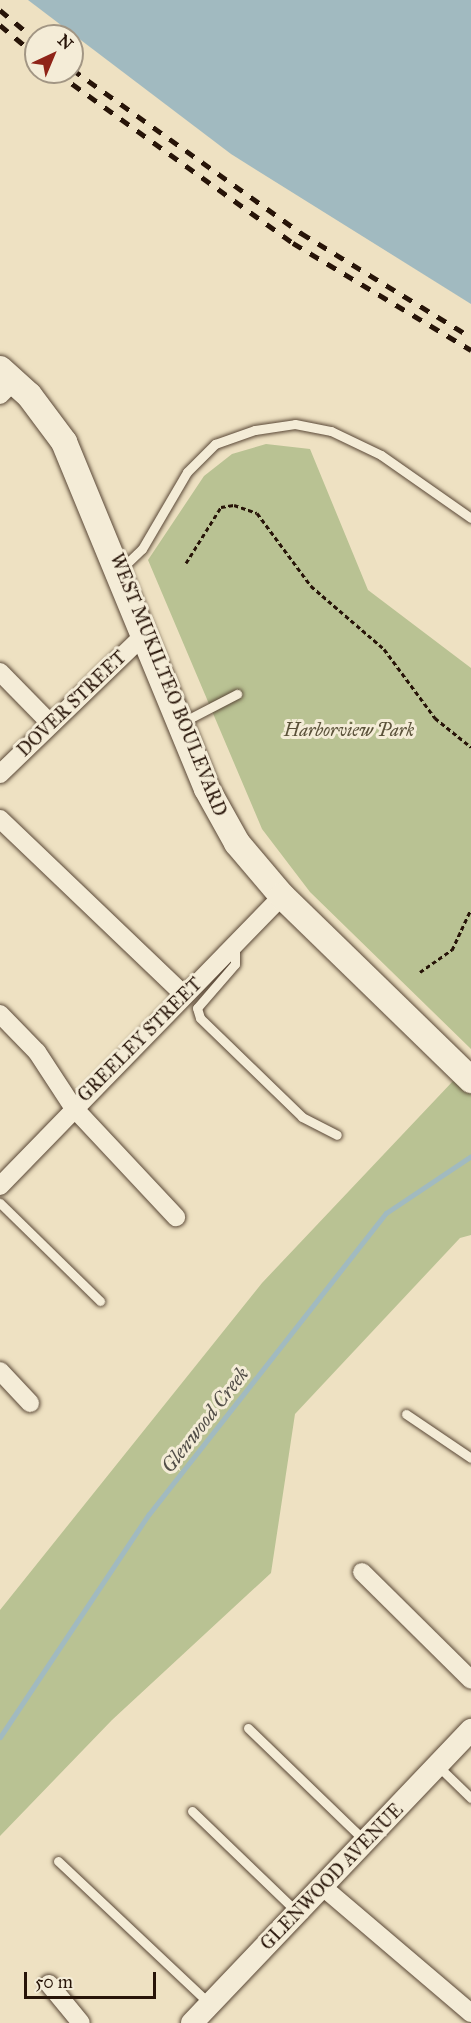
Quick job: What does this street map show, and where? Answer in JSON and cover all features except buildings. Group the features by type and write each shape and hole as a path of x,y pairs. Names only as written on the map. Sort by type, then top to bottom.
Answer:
{"main road":[{"name":"WEST MUKILTEO BOULEVARD","path":"5,382 64,442 120,570 221,818 282,896 471,1080"}],"street":[{"name":"DOVER STREET","path":"0,774 50,723 145,634"},
{"path":"0,672 50,723"},
{"path":"0,819 184,995"},
{"name":"GREELEY STREET","path":"0,1186 73,1107 282,896"},
{"path":"0,1014 37,1052 73,1107 176,1217"},
{"path":"0,1371 30,1403"},
{"path":"362,1572 471,1680"},
{"name":"GLENWOOD AVENUE","path":"192,2023 324,1888 471,1730"},
{"path":"324,1888 471,2013"},
{"path":"49,1984 81,2023"}],"lane":[{"path":"120,570 142,549 187,472 215,444 255,430 295,424 331,430 381,455 471,518"},
{"path":"181,723 237,694"},
{"path":"235,943 235,964 197,1008 200,1018 302,1117 338,1135"},
{"path":"0,1203 100,1301"},
{"path":"406,1414 471,1458"},
{"path":"248,1728 367,1842"},
{"path":"438,1766 471,1798"},
{"path":"192,1811 299,1913"},
{"path":"58,1861 210,2004"}],"path":[{"path":"186,563 221,507 234,505 257,513 311,586 384,649 435,718 471,747"},
{"path":"420,972 452,950 471,909"}],"green space":[{"name":"Harborview Park","path":"266,444 310,449 368,590 471,668 471,1049 310,892 262,829 148,560 204,476 232,454"},
{"path":"471,1062 471,1235 460,1238 295,1414 271,1573 112,1720 0,1836 0,1610 262,1283"}],"water":[{"path":"28,0 471,0 471,304 231,154 84,42 84,24 60,24"}],"waterway":[{"name":"Glenwood Creek","path":"0,1737 149,1514 386,1213 471,1156"}],"railway":[{"path":"0,10 24,30"},
{"path":"0,25 24,45"},
{"path":"84,78 301,233 471,337"},
{"path":"73,84 293,243 471,350"}]}
